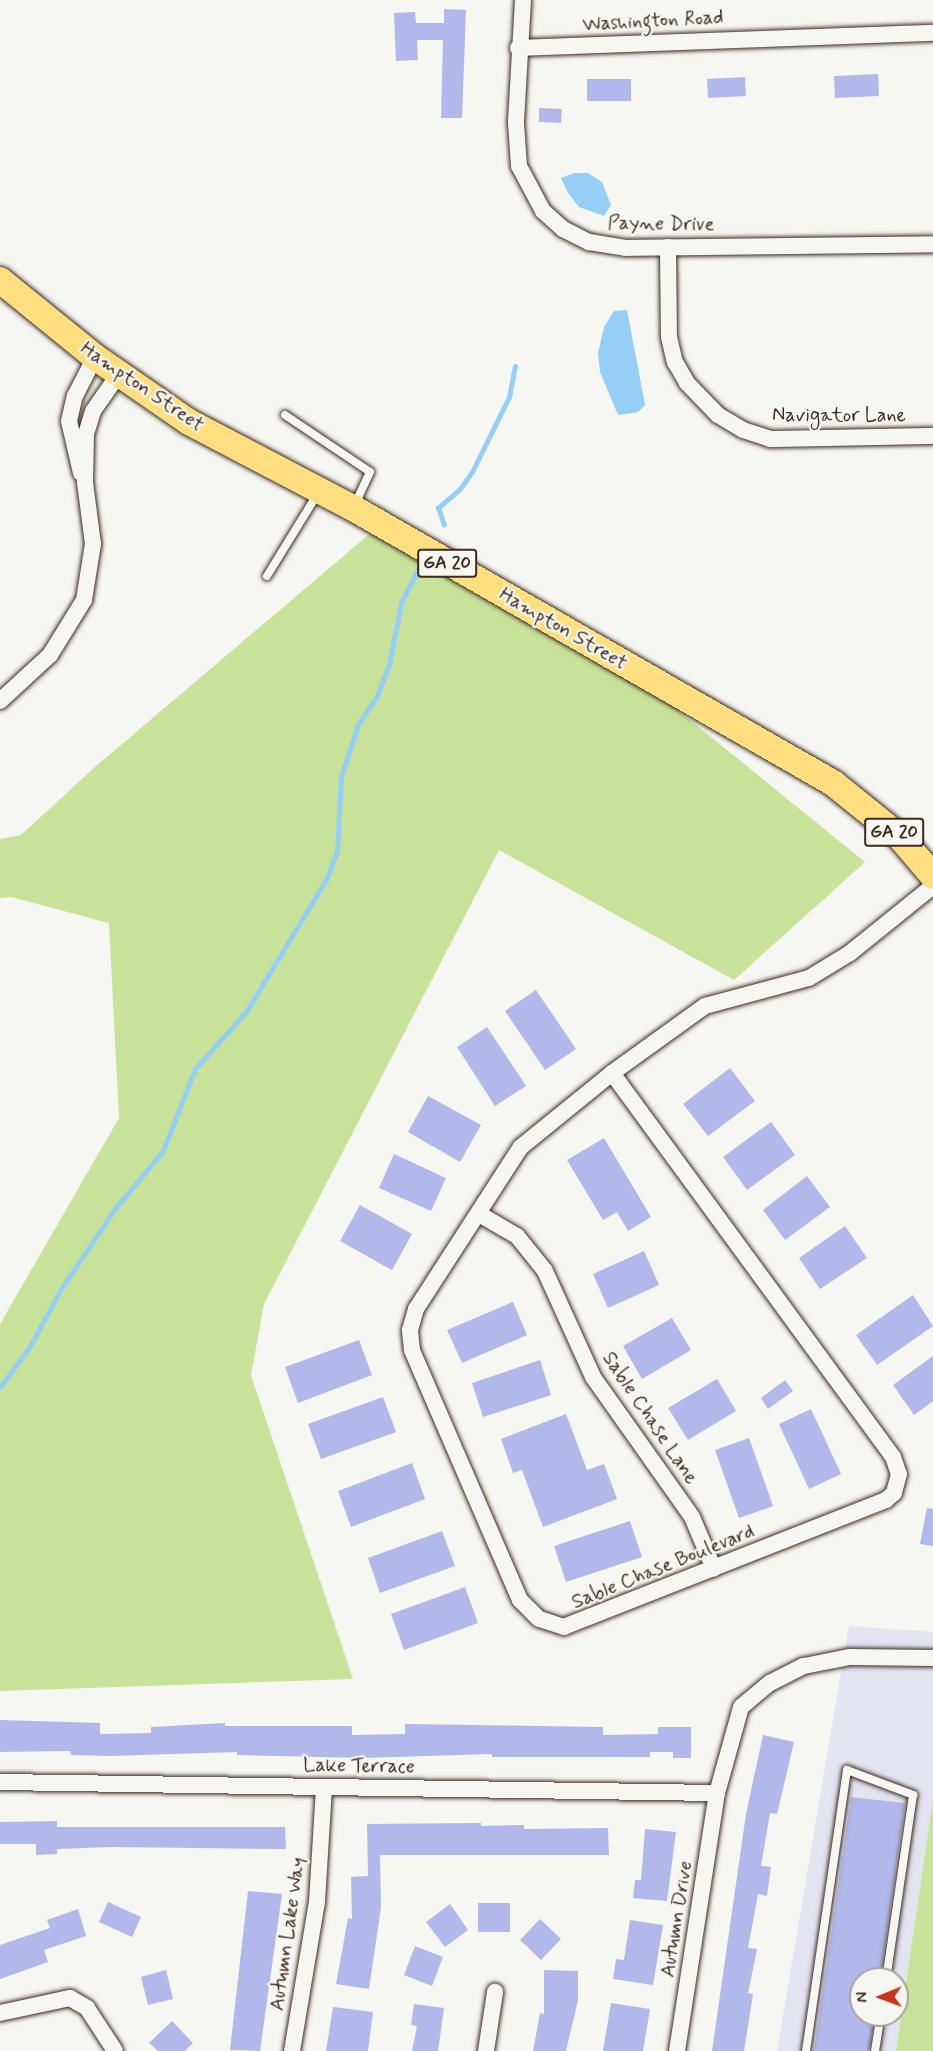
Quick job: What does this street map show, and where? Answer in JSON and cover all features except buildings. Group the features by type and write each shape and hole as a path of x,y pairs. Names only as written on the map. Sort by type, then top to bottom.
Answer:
{"main road":[{"name":"Hampton Street","path":"0,280 95,357 189,422 353,508 833,783 899,836 933,876"}],"street":[{"name":"Payne Drive","path":"523,0 518,48 517,152 529,191 543,211 563,229 589,242 627,248 933,244"},
{"name":"Washington Road","path":"518,48 933,33"},
{"name":"Navigator Lane","path":"668,247 669,337 675,362 687,383 718,416 743,430 770,439 933,436"},
{"path":"85,482 72,447 69,421 75,396 95,357"},
{"path":"0,701 50,655 84,600 93,544 85,482 89,423 100,398 119,374"},
{"name":"Sable Chase Boulevard","path":"612,1073 893,1457 899,1474 894,1493 886,1500 573,1626 545,1622 520,1600 410,1339 416,1309 521,1147 612,1073 705,1006 781,988 832,966 933,886"},
{"name":"Sable Chase Lane","path":"479,1214 517,1236 545,1271 593,1377 692,1517 714,1569"},
{"name":"Autumn Drive","path":"677,2051 717,1793 741,1707 770,1683 804,1666 850,1657 933,1658"},
{"name":"Lake Terrace","path":"0,1782 717,1793"},
{"name":"Autumn Lake Way","path":"292,2051 317,1902 324,1787"},
{"path":"486,2051 495,1992"},
{"path":"0,2013 70,1998 87,2008 115,2051"}],"lane":[{"path":"285,415 370,472 353,508"},
{"path":"267,576 320,490"},
{"path":"806,2051 847,1770 913,1795 888,1967"},
{"path":"875,2051 879,2027"}],"shaded area":[{"path":"849,1626 933,1632 933,1799 908,1967 849,1967 849,2027 900,2027 896,2051 777,2051"}],"green space":[{"path":"386,520 621,664 865,862 734,980 499,850 264,1304 251,1375 353,1679 0,1691 0,1324 119,1118 109,923 11,897 0,898 0,839 21,835 95,767"},
{"path":"933,1799 933,2051 896,2051 900,2027 909,2027 908,1967"}],"water":[{"path":"574,173 588,173 602,182 611,205 604,216 579,207 568,193 561,178"},
{"path":"627,310 645,405 638,412 618,415 600,372 598,353 604,327 614,311"}],"waterway":[{"path":"444,525 438,508 460,489 472,472 509,397 515,367"},
{"path":"0,1387 29,1348 61,1289 114,1210 163,1151 195,1069 246,1012 326,880 337,851 341,777 358,725 377,696 389,665 401,603 418,569"}]}
